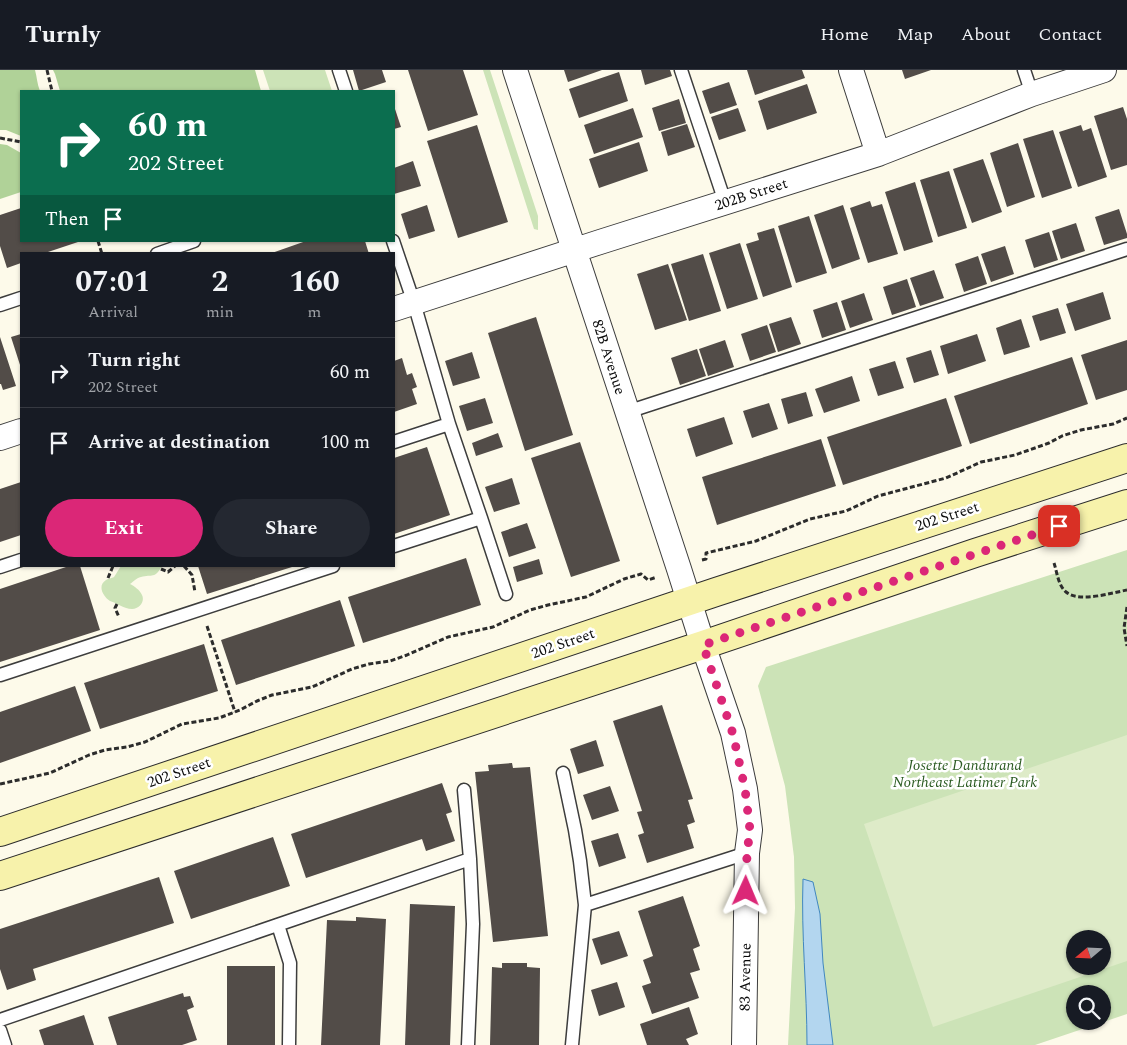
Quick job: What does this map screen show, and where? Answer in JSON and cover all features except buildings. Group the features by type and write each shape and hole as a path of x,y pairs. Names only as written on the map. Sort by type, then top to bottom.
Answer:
{"main road":[{"name":"202 Street","path":"0,832 689,601 1127,458"},
{"path":"0,876 1127,504"}],"street":[{"name":"82B Avenue","path":"515,70 703,645"},
{"path":"851,70 878,154"},
{"name":"202B Street","path":"404,306 878,154 1032,94 1104,70"},
{"path":"0,438 20,431"},
{"name":"83 Avenue","path":"703,645 733,734 745,789 750,830 747,853 744,1045"}],"lane":[{"path":"339,70 346,90"},
{"path":"681,70 725,202"},
{"path":"1024,70 1032,94"},
{"path":"162,252 191,242"},
{"path":"394,242 404,306 449,424 506,594"},
{"path":"627,412 1127,249"},
{"path":"0,305 20,298"},
{"path":"395,442 449,424"},
{"path":"395,546 481,518"},
{"path":"0,567 20,560"},
{"path":"0,675 330,567"},
{"path":"562,773 575,830 585,905 572,1045"},
{"path":"464,790 473,924 468,1045"},
{"path":"585,905 747,853"},
{"path":"0,1020 470,860"},
{"path":"278,925 290,963 289,1045"},
{"path":"0,1030 5,1045"}],"path":[{"path":"47,70 52,90"},
{"path":"0,138 20,142"},
{"path":"706,559 706,552 756,541 810,519 846,510 886,493 930,483 981,462 1015,456 1062,436 1113,424 1127,418"},
{"path":"1054,563 1060,583 1066,592 1076,596 1092,597 1127,590"},
{"path":"108,578 113,567"},
{"path":"161,569 168,572 174,567"},
{"path":"185,567 192,575 197,596 235,712"},
{"path":"0,784 50,773 89,755 105,750 145,742 182,724 219,718 272,695 312,687 352,669 390,661 448,637 493,627 530,610 586,597 641,574 648,580"},
{"path":"1127,607 1124,628 1127,646"}],"green space":[{"path":"0,70 35,70 40,90 20,90 20,136 6,130 0,130"},
{"path":"53,70 255,70 261,90 60,90"},
{"path":"263,70 325,70 332,90 270,90"},
{"path":"483,70 490,70 538,216 538,230 534,229"},
{"path":"0,144 7,145 20,152 20,192 0,199"},
{"name":"Josette Dandurand Northeast Latimer Park","path":"1127,550 1127,1014 1111,1019 1111,985 1066,985 1066,1030 1080,1030 1035,1045 788,1045 795,908 794,857 785,786 758,686 766,667"},
{"path":"120,567 162,567 155,574 136,579 130,584 143,597 141,604 135,609 126,608 110,601 105,596 101,588 103,582 114,577"},
{"path":"1127,735 1127,961 1111,966 1111,930 1066,930 1066,975 1086,975 933,1027 864,824"}],"water":[{"path":"803,879 813,882 820,914 823,963 833,1045 807,1045"}],"route":[{"path":"746,891 750,830 745,789 733,734 703,645 1059,526"}]}
